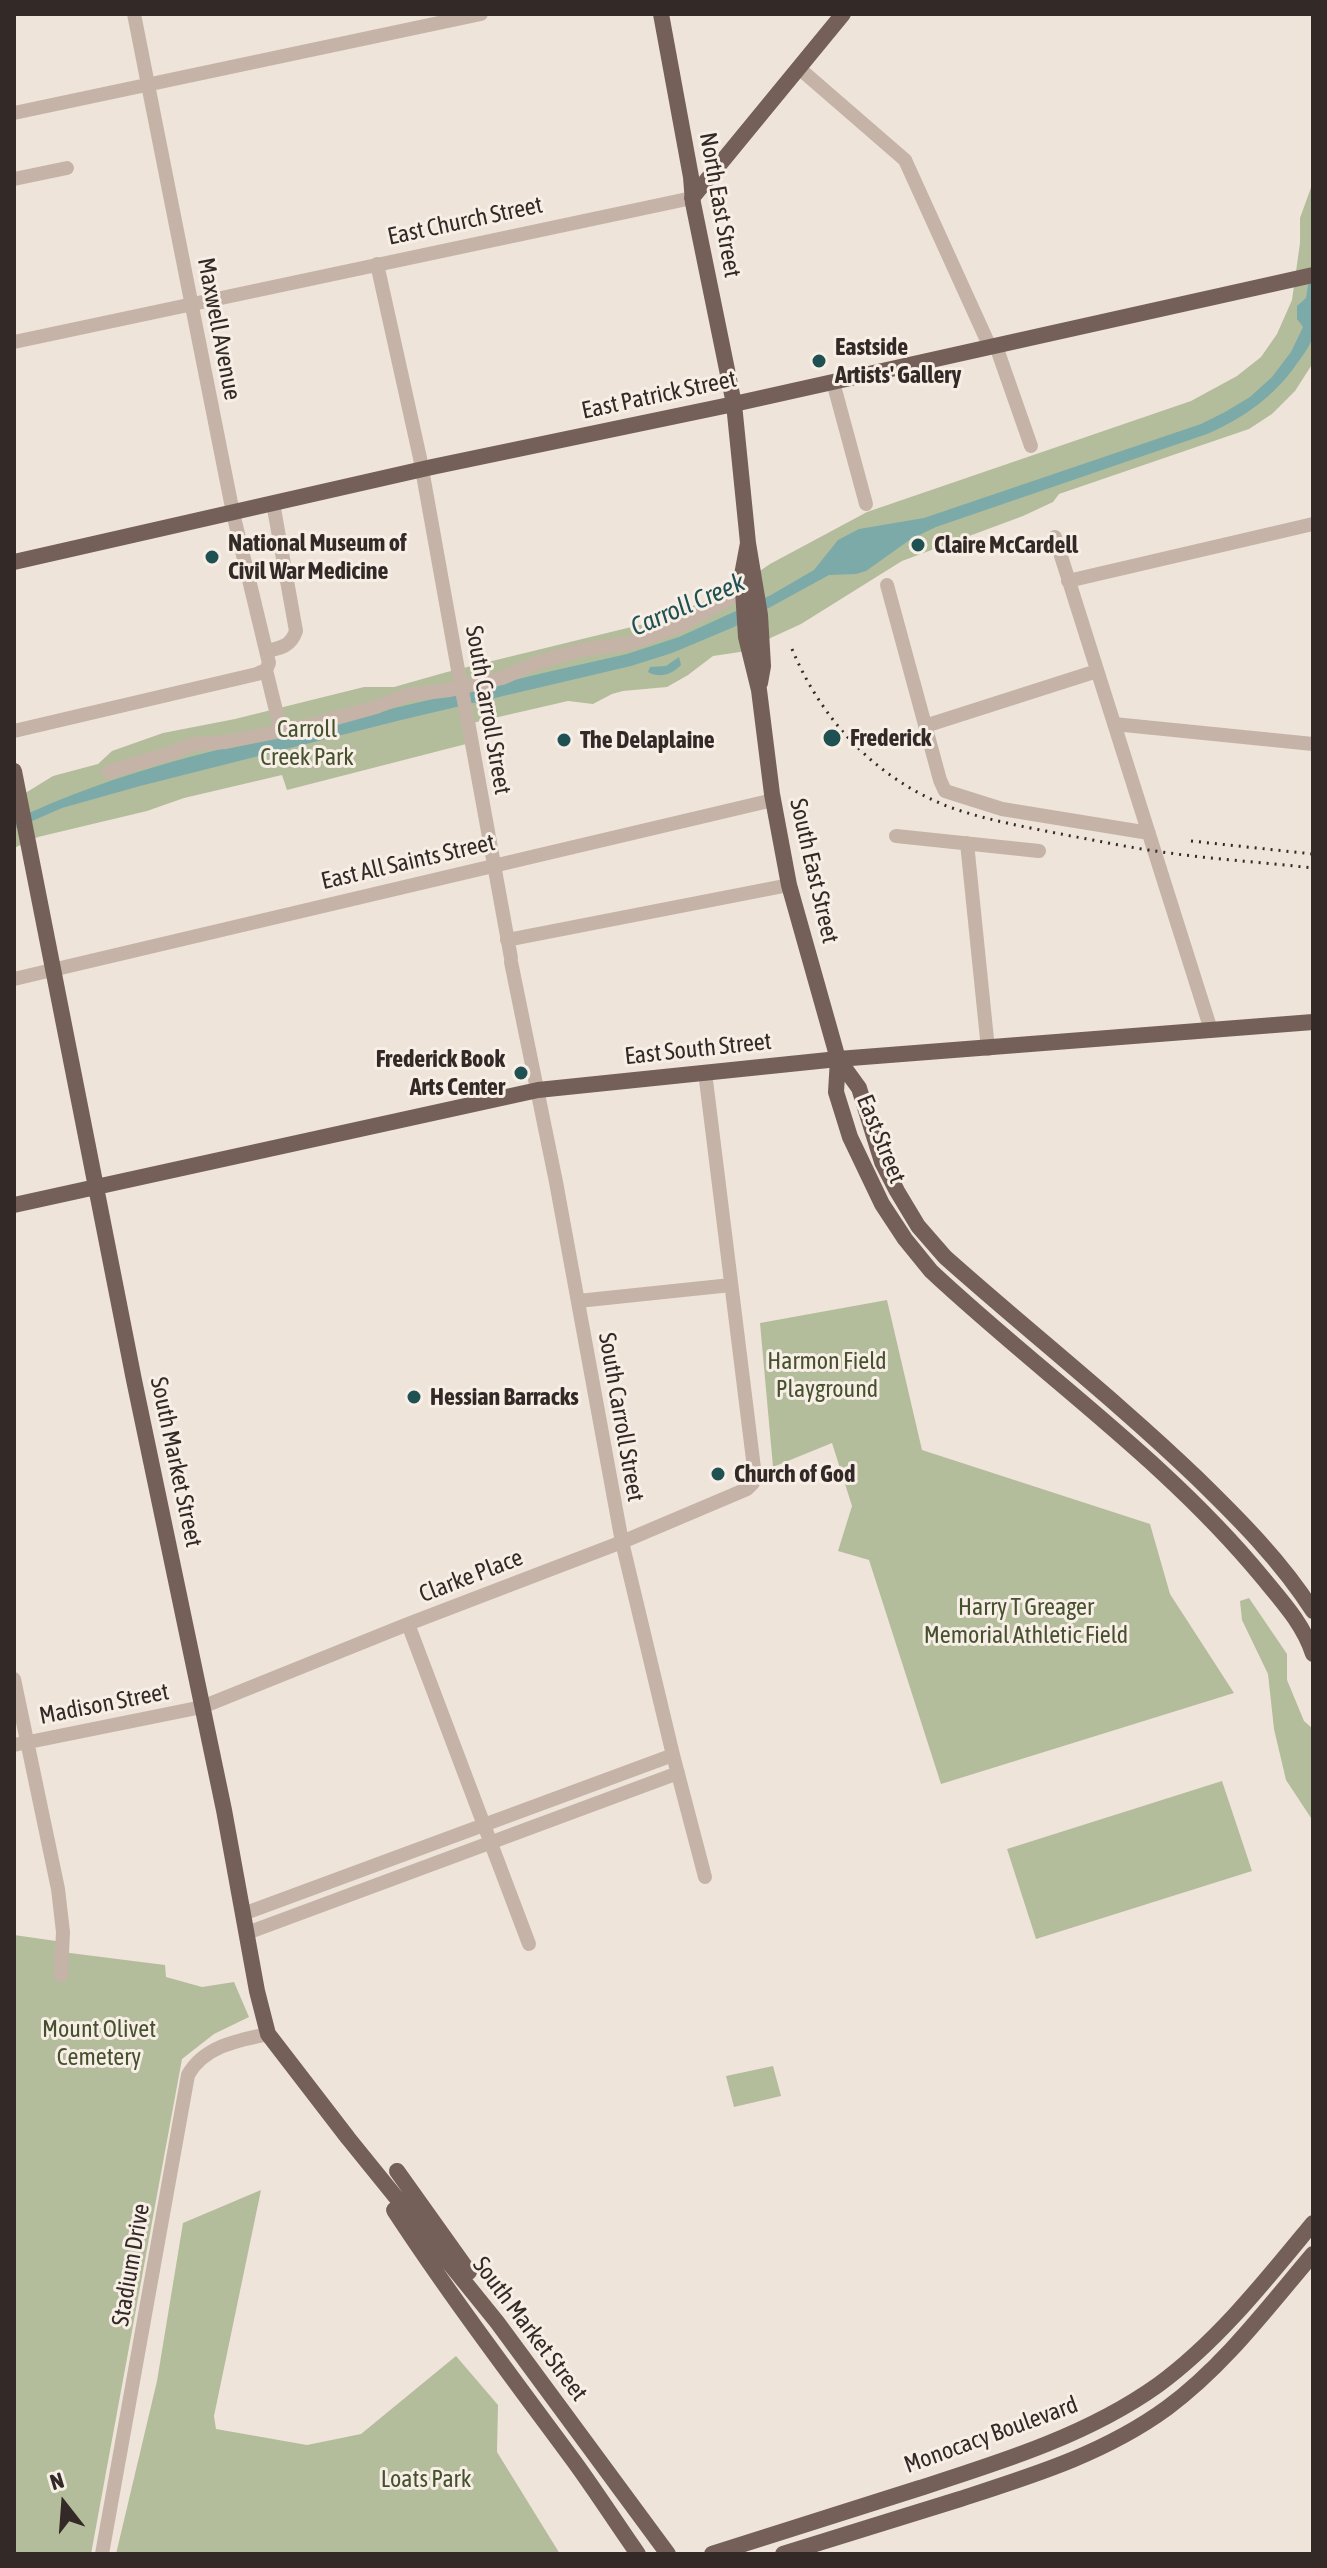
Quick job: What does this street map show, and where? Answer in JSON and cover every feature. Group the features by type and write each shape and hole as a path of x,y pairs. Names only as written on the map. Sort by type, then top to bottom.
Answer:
{"main road":[{"name":"North East Street","path":"661,14 691,177 692,198 734,404"},
{"path":"692,198 843,14"},
{"name":"East Patrick Street","path":"14,562 422,469 734,404 1310,275"},
{"name":"South East Street","path":"734,404 748,543 742,575 763,666 759,690 773,800 789,885 838,1059"},
{"name":"South Market Street","path":"14,771 134,1380 268,2034 497,2322 668,2554"},
{"name":"East South Street","path":"14,1205 538,1090 838,1059 1313,1022"},
{"name":"East Street","path":"838,1059 859,1088 882,1162 897,1191 918,1226 936,1247 1174,1456 1224,1504 1277,1562 1313,1611"},
{"name":"East Street","path":"838,1059 836,1092 850,1137 882,1204 905,1239 931,1271 965,1303 1137,1451 1209,1518 1288,1608 1309,1640 1313,1654"},
{"name":"South Market Street","path":"348,2138 426,2259 638,2554"},
{"path":"397,2171 472,2276 497,2322"},
{"name":"Monocacy Boulevard","path":"712,2554 968,2472 1082,2429 1157,2386 1201,2350 1313,2223"},
{"name":"Monocacy Boulevard","path":"783,2554 1039,2474 1094,2452 1128,2434 1169,2406 1215,2366 1313,2254"},
{"path":"928,2509 937,2493 968,2472"}],"street":[{"name":"Maxwell Avenue","path":"134,14 233,513 267,651 269,663 266,670 281,731"},
{"path":"14,113 481,14"},
{"path":"800,69 905,160 993,346 1031,446"},
{"path":"14,179 67,168"},
{"name":"East Church Street","path":"14,342 692,198"},
{"name":"South Carroll Street","path":"377,264 422,469 507,940 622,1542 705,1877"},
{"path":"833,382 866,504"},
{"path":"267,651 285,646 293,640 296,631 273,503"},
{"path":"1068,581 1313,524"},
{"path":"1055,537 1211,1030"},
{"path":"887,585 945,791 1002,809 1149,833"},
{"path":"109,772 194,744 226,742 281,731 376,707 407,695 450,690 502,678 539,662 581,650 632,643 746,600"},
{"path":"14,731 266,670"},
{"path":"925,726 1097,671"},
{"path":"1114,724 1313,744"},
{"name":"East All Saints Street","path":"14,979 773,800"},
{"path":"896,836 1039,851"},
{"path":"967,843 988,1049"},
{"path":"507,940 789,885"},
{"path":"578,1301 731,1285 705,1072"},
{"name":"Clarke Place","path":"202,1707 622,1542 747,1489 753,1483 754,1468 731,1285"},
{"path":"408,1624 529,1944"},
{"path":"14,1679 20,1744 58,1889 63,1932 61,1975"},
{"name":"Madison Street","path":"20,1744 202,1707"},
{"path":"243,1914 673,1755"},
{"path":"247,1933 678,1773"},
{"name":"Stadium Drive","path":"102,2554 188,2075 196,2063 211,2052 247,2037 268,2034"}],"green space":[{"name":"Carroll Creek Park","path":"1313,182 1313,363 1295,391 1272,414 1249,429 1059,494 1053,502 1023,516 902,561 801,624 740,652 713,656 667,687 623,691 593,704 568,701 468,724 470,743 287,790 282,775 38,837 14,848 14,800 53,776 98,764 112,751 163,733 235,719 364,687 394,687 656,621 732,590 770,564 867,512 1191,401 1237,376 1261,357 1277,334 1292,300 1300,243 1300,218"},
{"name":"Harry T Greager Memorial Athletic Field","path":"887,1300 922,1450 1150,1524 1170,1594 1234,1693 941,1784 869,1560 838,1551 852,1506 832,1443 773,1467 760,1323"},
{"path":"1249,1598 1287,1654 1287,1680 1304,1721 1313,1729 1313,1821 1286,1780 1274,1729 1268,1674 1242,1620 1240,1601"},
{"path":"1222,1781 1252,1871 1036,1939 1007,1849"},
{"name":"Mount Olivet Cemetery","path":"14,1935 56,1941 62,1952 165,1965 166,1977 202,1987 234,1982 249,2017 214,2034 182,2059 91,2554 14,2554"},
{"path":"773,2066 781,2096 734,2107 726,2076"},
{"name":"Loats Park","path":"261,2190 214,2416 216,2429 307,2445 361,2434 456,2356 498,2405 497,2452 560,2554 116,2554 157,2381 183,2223"}],"water":[{"path":"1313,255 1314,326 1307,349 1269,396 1234,421 1207,434 936,527 911,539 866,571 829,575 734,627 672,653 631,666 140,786 62,808 14,829 14,820 53,803 170,762 627,654 679,637 771,595 814,570 838,540 859,529 924,518 1201,424 1250,397 1272,377 1291,352 1303,327 1297,319 1297,306 1306,298"},
{"path":"679,657 681,665 670,673 657,675 648,672 650,667 666,666"}],"railway":[{"path":"792,649 819,700 855,745 900,781 952,808 1011,824 1134,848 1313,868"},
{"path":"1191,841 1313,854"}],"place":[{"name":"Eastside Artists' Gallery","path":"819,361"},
{"name":"Claire McCardell","path":"918,545"},
{"name":"National Museum of Civil War Medicine","path":"212,557"},
{"name":"Frederick","path":"832,738"},
{"name":"The Delaplaine","path":"564,740"},
{"name":"Frederick Book Arts Center","path":"521,1073"},
{"name":"Hessian Barracks","path":"414,1397"},
{"name":"Church of God","path":"718,1474"}],"water label":[{"name":"Carroll Creek","path":"688,605"}],"park label":[{"name":"Harmon Field Playground","path":"827,1375"}]}
